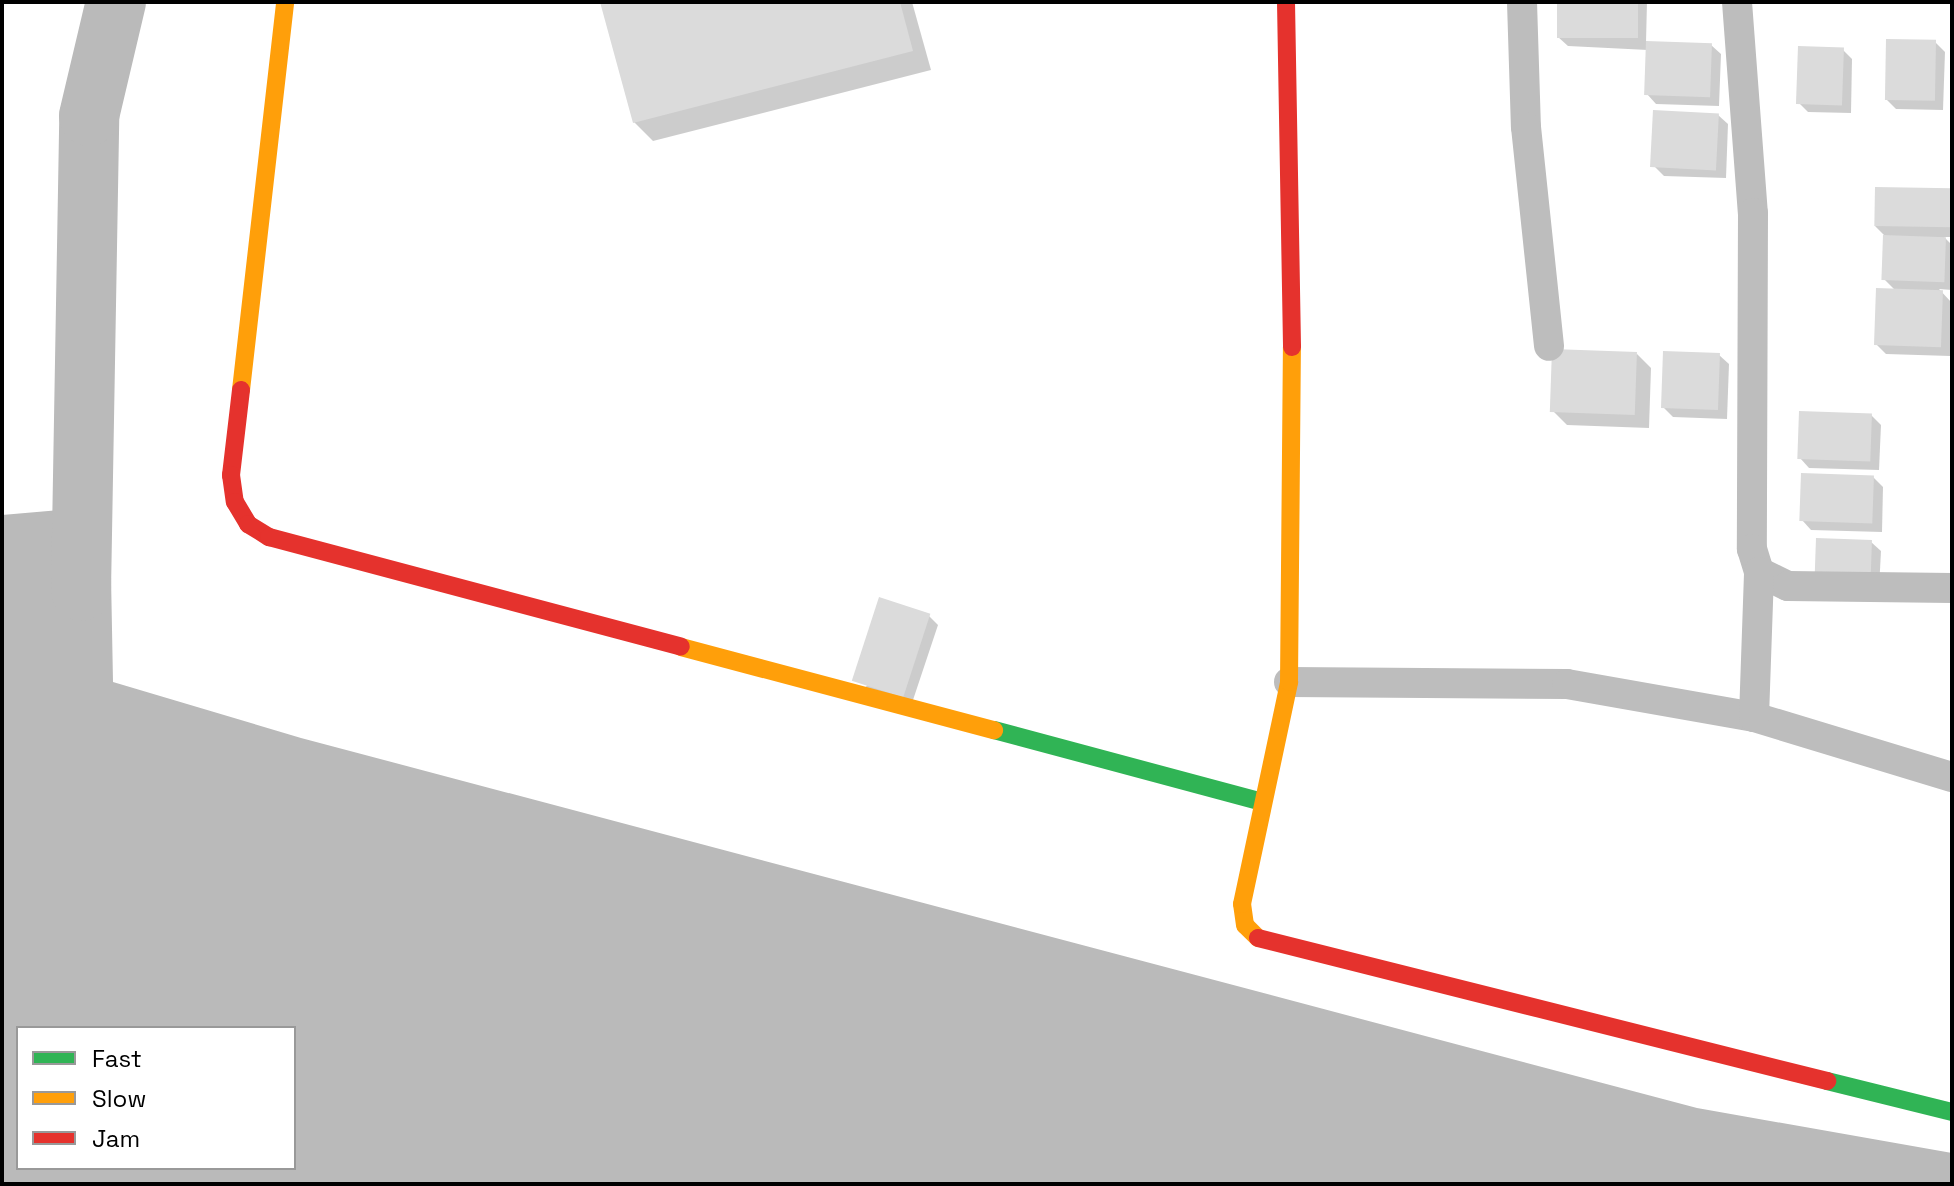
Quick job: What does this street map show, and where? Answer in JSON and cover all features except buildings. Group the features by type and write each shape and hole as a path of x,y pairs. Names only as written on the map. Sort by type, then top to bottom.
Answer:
{"street":[{"path":"285,2 231,475 235,502 248,524 284,542 1263,802"},
{"path":"1286,2 1293,374 1289,682 1242,904 1245,925 1261,942 1952,1112"},
{"path":"1522,2 1526,127 1549,346"},
{"path":"1737,2 1753,213 1752,518 1759,572 1754,717"},
{"path":"1759,572 1788,586 1952,588"},
{"path":"1289,682 1567,684 1754,717 1952,777"}],"shaded area":[{"path":"83,508 110,523 113,682 301,738 1697,1108 1952,1153 1952,1184 2,1184 2,515"}],"waterway":[{"path":"81,591 89,116 116,2"}],"traffic: fast":[{"path":"994,730 1263,802"},
{"path":"1827,1081 1952,1112"}],"traffic: slow":[{"path":"241,390 285,2"},
{"path":"1258,938 1245,925 1242,904 1289,682 1292,347"},
{"path":"681,647 994,730"}],"traffic: jam":[{"path":"1286,2 1292,347"},
{"path":"241,390 231,475 235,502 248,524 269,537 681,647"},
{"path":"1258,938 1827,1081"}]}
